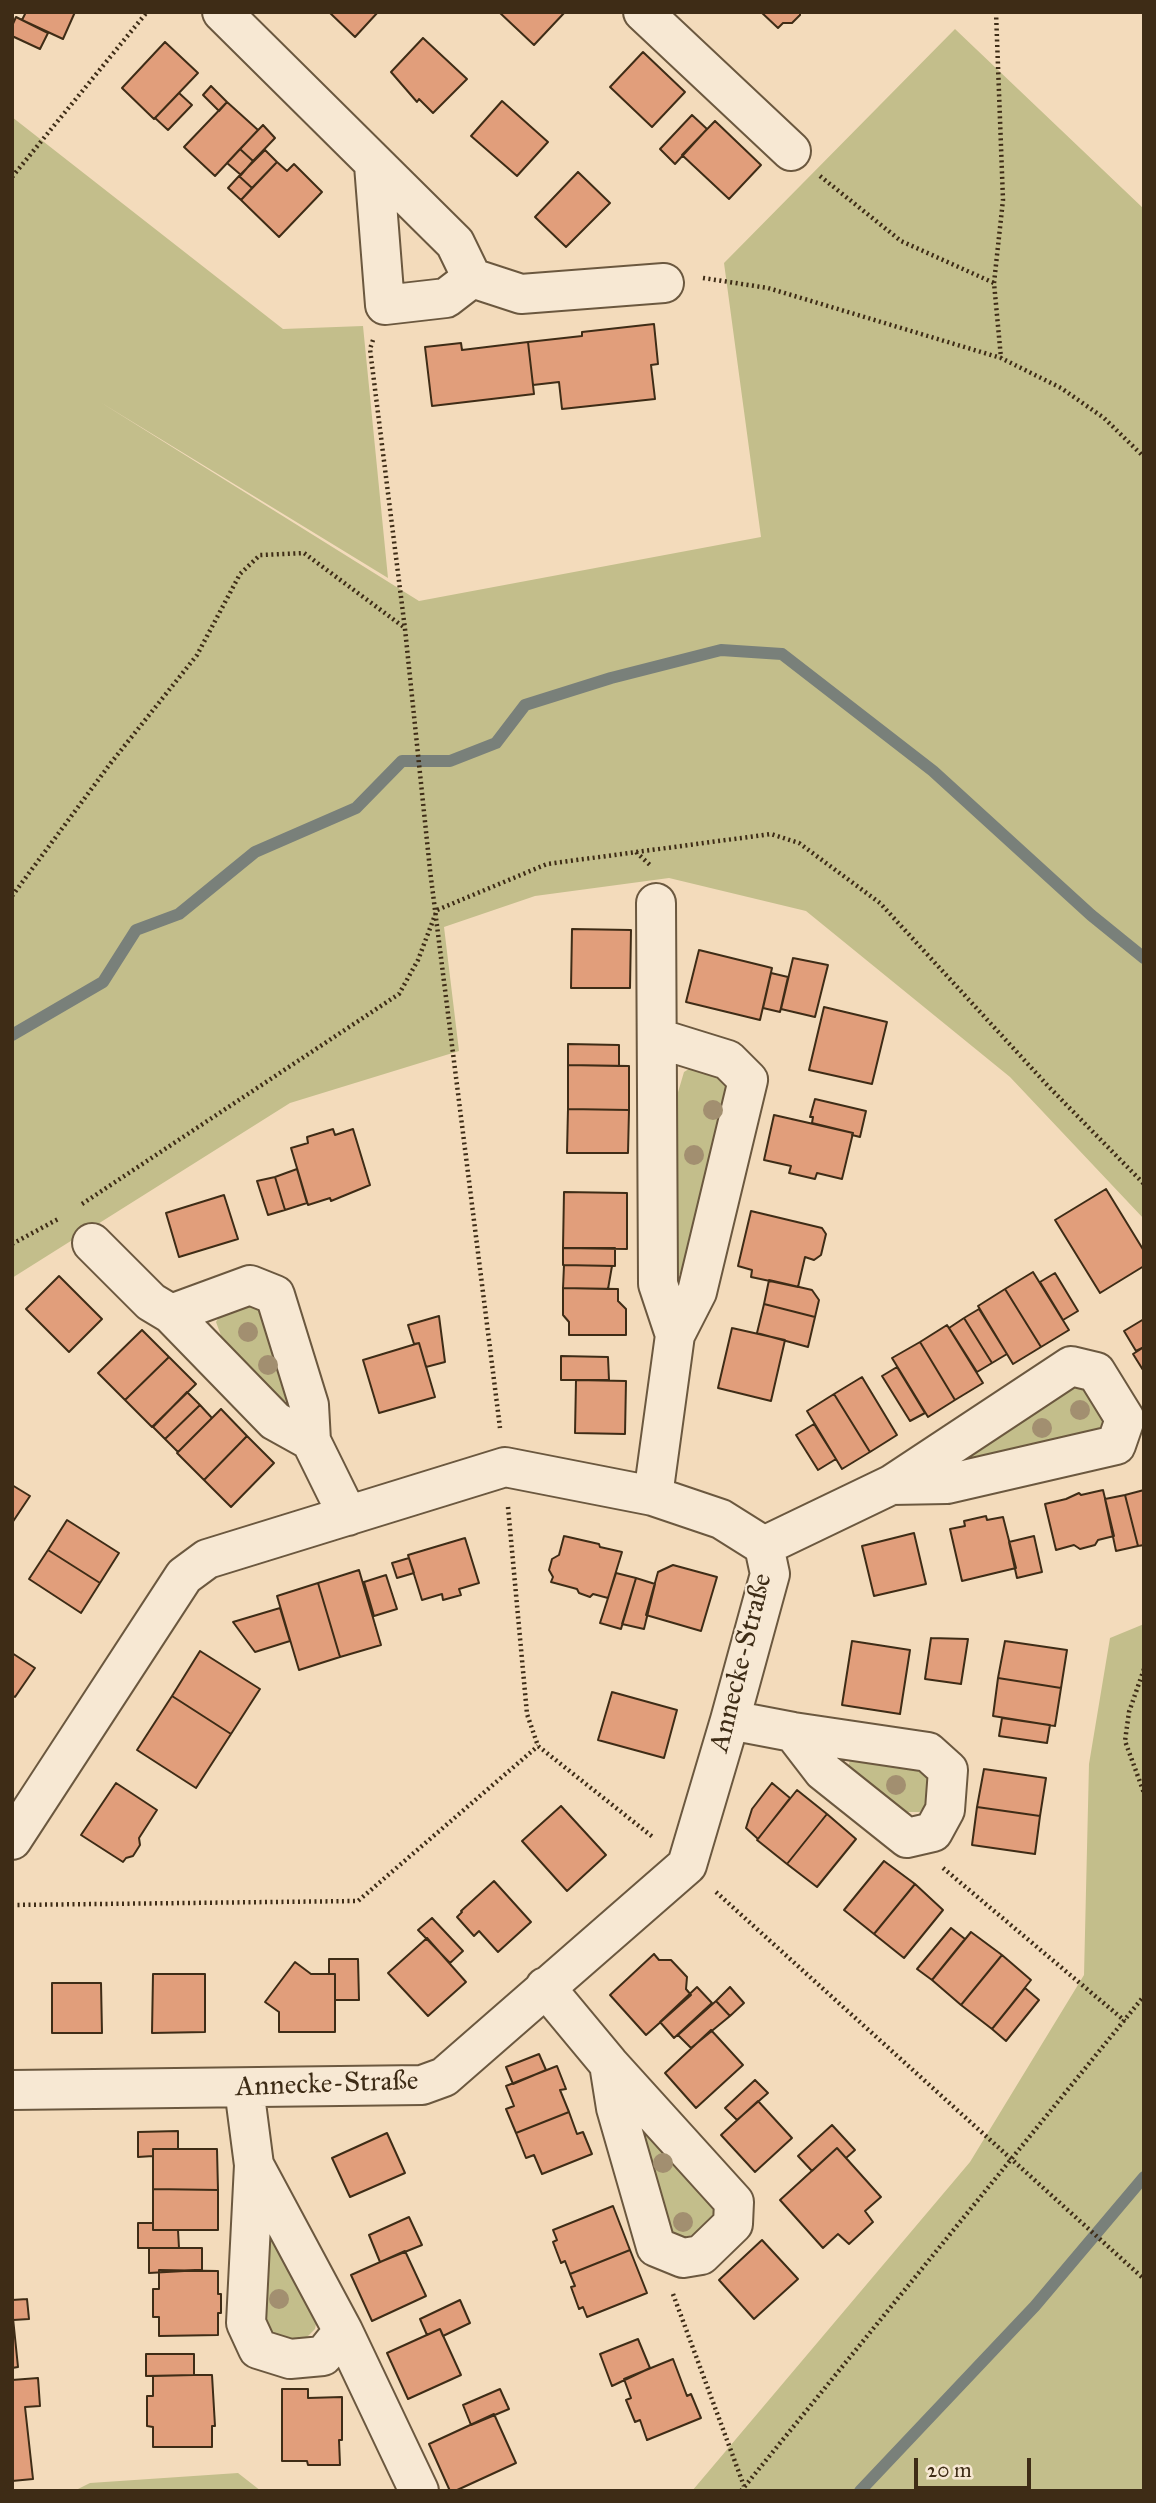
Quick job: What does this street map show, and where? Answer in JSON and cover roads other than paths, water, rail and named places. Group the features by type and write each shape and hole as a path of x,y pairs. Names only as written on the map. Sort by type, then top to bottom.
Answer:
{"street":[{"path":"222,12 455,243 472,278 521,294 664,283"},
{"path":"643,12 791,151"},
{"path":"374,165 385,305 446,298 472,278"},
{"path":"656,903 658,1284 675,1335"},
{"path":"653,1496 675,1335 697,1292 748,1080 728,1060 657,1038"},
{"path":"92,1243 150,1302 171,1314 275,1421 311,1441"},
{"path":"171,1314 250,1285 275,1295 309,1405 311,1441 348,1516"},
{"path":"764,1546 891,1485 1071,1366 1096,1372 1125,1419 1116,1445 947,1484 891,1485"},
{"name":"Annecke-Straße","path":"12,1840 184,1576 207,1559 505,1467 653,1496 721,1519 764,1546 770,1574 687,1865 444,2077 422,2085 12,2090"},
{"path":"730,1720 928,1752 948,1770 945,1810 933,1832 908,1838 823,1771 793,1732"},
{"path":"545,1987 609,2064 734,2202 733,2224 701,2255 683,2258 656,2247 616,2108 609,2064"},
{"path":"244,2088 254,2165 246,2323 258,2349 290,2359 323,2356 343,2331"},
{"path":"254,2165 343,2331 419,2491"}],"waterway":[{"path":"12,1035 103,982 136,930 179,914 255,852 356,808 402,761 450,761 496,743 525,705 611,678 721,650 782,654 933,771 1091,915 1144,958"},
{"path":"860,2491 1035,2306 1144,2177"}]}
